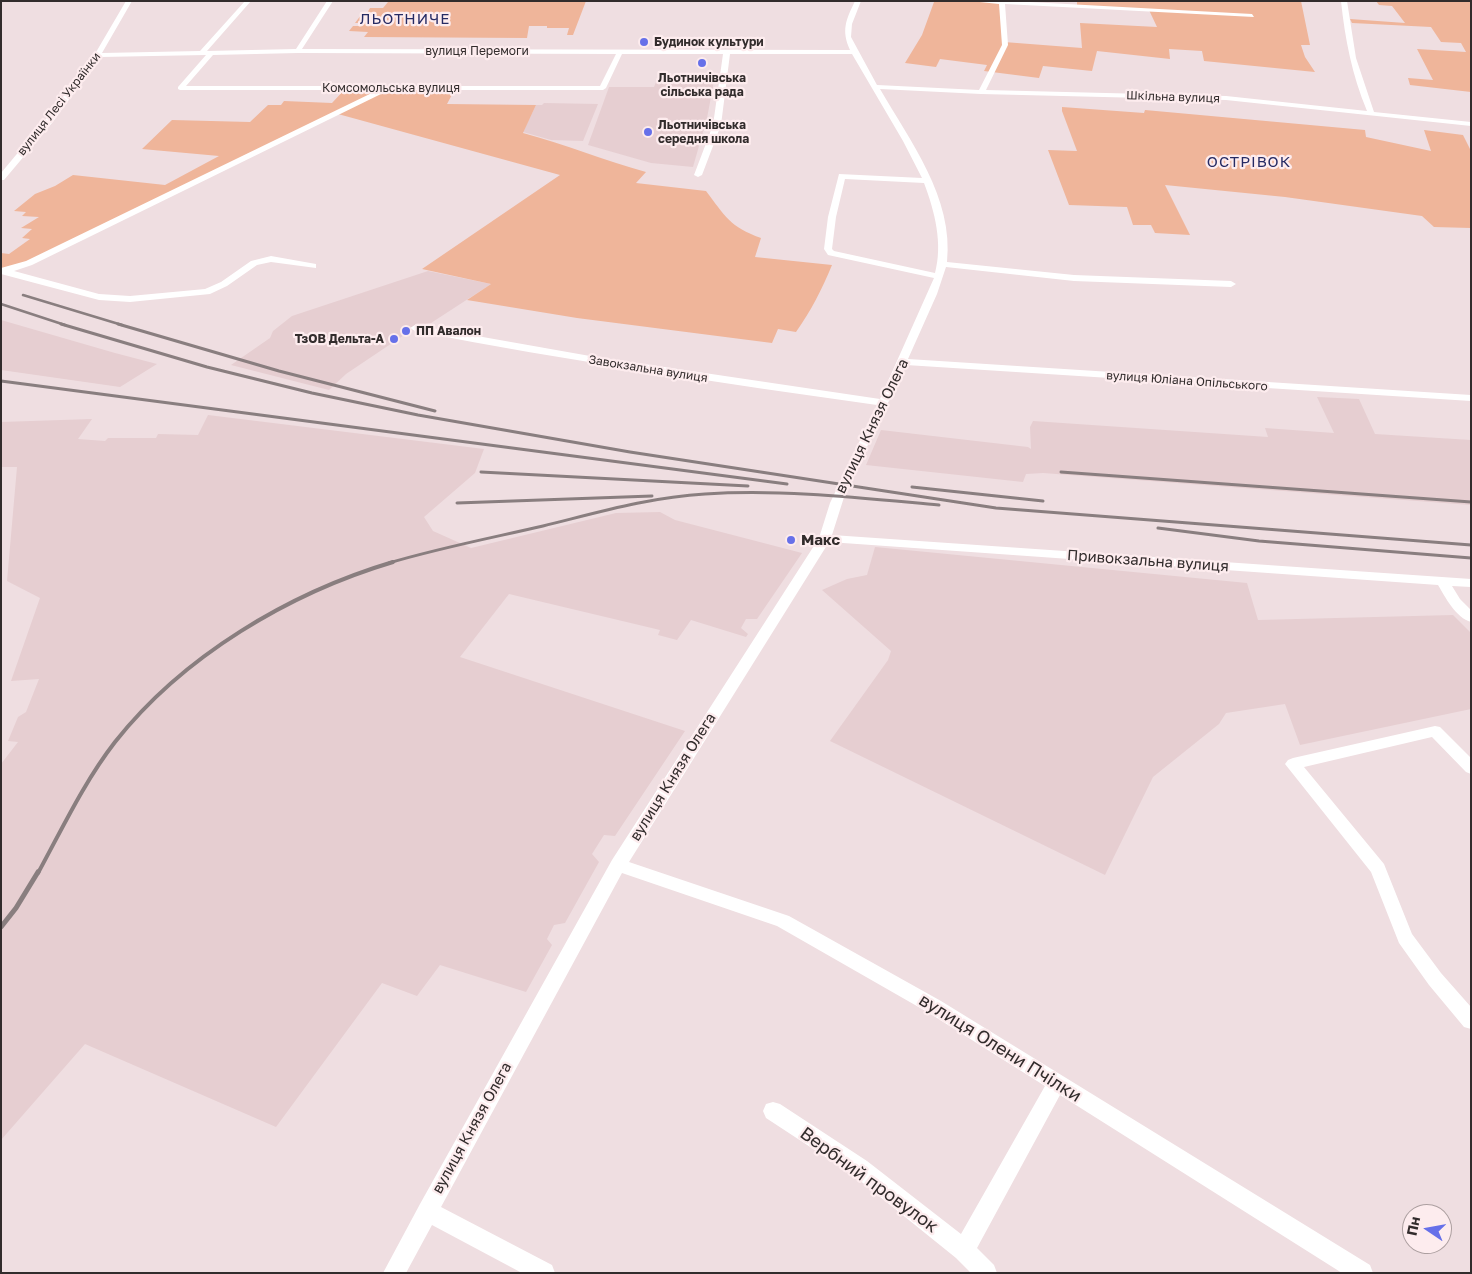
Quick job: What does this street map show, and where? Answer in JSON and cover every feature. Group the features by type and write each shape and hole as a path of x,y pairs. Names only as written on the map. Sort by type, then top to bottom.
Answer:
{"street":[{"name":"вулиця Лесі Українки","path":"1,178 49,121 99,55 129,1"},
{"path":"203,52 248,1"},
{"path":"298,51 330,1"},
{"name":"вулиця Князя Олега","path":"394,1273 618,865 825,538 828,520 839,494 903,362 937,276 943,252 938,214 927,181 915,154 875,87 848,36 849,22 858,1"},
{"path":"973,1 1252,16"},
{"path":"1344,1 1351,50 1359,82 1371,112"},
{"path":"982,92 1005,45 1002,2"},
{"name":"вулиця Перемоги","path":"99,55 298,51 856,52"},
{"name":"Комсомольська вулиця","path":"212,52 180,88 603,88 620,51"},
{"path":"698,175 716,125 726,52"},
{"name":"Шкільна вулиця","path":"875,87 982,92 1226,98 1471,124"},
{"path":"3,271 38,258 284,141 386,88"},
{"path":"927,181 842,176 832,217 828,249 831,253 937,276"},
{"path":"3,271 99,297 130,299 207,292 224,284 254,263 271,260 313,266"},
{"path":"941,264 1074,278 1156,283 1231,284"},
{"name":"Завокзальна вулиця","path":"415,328 502,345 709,379 884,403"},
{"name":"вулиця Юліана Опільського","path":"903,362 1471,398"},
{"name":"Привокзальна вулиця","path":"825,538 1471,584"},
{"path":"1442,582 1455,602 1471,618"},
{"path":"1471,768 1435,731 1293,764 1378,869 1405,938 1471,1021"},
{"name":"вулиця Олени Пчілки","path":"618,865 784,921 935,1007 1362,1273"},
{"path":"964,1250 1057,1082"},
{"name":"Вербний провулок","path":"773,1111 860,1168 964,1250 986,1273"},
{"path":"427,1211 544,1273"}],"shaded area":[{"path":"370,1 586,1 573,35 567,35 569,28 529,26 527,38 364,37 368,32 349,31 353,26 359,26 361,23 355,23 361,15 366,15 370,8 383,8 388,2"},
{"path":"928,1 1002,1 1004,42 1082,48 1080,23 1157,27 1149,10 1077,6 1077,1 1301,1 1310,45 1301,45 1305,57 1315,72 1204,61 1202,51 1169,49 1170,59 1097,51 1092,71 1043,66 1039,78 984,71 987,65 940,59 936,67 905,63 922,35 934,2"},
{"path":"1376,1 1471,1 1471,92 1410,85 1408,78 1433,80 1417,49 1466,52 1461,43 1441,42 1431,27 1352,23 1350,19 1405,23 1392,6 1379,5"},
{"name":"Льотничівська середня школа","path":"659,75 715,76 707,118 693,167 651,163 588,145 609,87 654,87"},
{"path":"345,89 455,89 447,104 536,105 523,133 646,172 636,183 706,191 729,220 742,230 761,238 755,257 832,265 816,300 796,332 778,329 772,343 577,318 467,300 491,284 422,269 560,175 338,114 10,270 1,268 1,253 9,254 30,239 22,238 32,229 21,228 39,217 22,216 26,212 14,211 35,194 55,186 73,175 165,185 219,156 142,149 172,120 250,122 268,105 281,105 284,101 332,103"},
{"path":"544,103 598,104 583,141 551,140 523,132 536,105"},
{"path":"1062,107 1144,113 1145,110 1365,130 1366,137 1431,151 1424,130 1463,135 1471,151 1471,228 1434,227 1422,216 1285,197 1165,185 1190,235 1155,233 1151,225 1133,225 1127,207 1069,205 1048,150 1077,151"},
{"path":"428,271 491,284 431,323 416,327 346,374 329,390 231,365 270,338 273,331 292,316"},
{"path":"1,320 157,364 120,387 1,370"},
{"path":"1317,397 1359,399 1375,434 1471,440 1471,505 1043,473 1026,474 1023,482 866,465 881,430 1028,447 1031,449 1030,427 1033,421 1268,437 1265,428 1334,433"},
{"path":"208,415 484,449 475,473 424,517 433,531 471,548 616,513 660,512 675,520 802,553 757,619 746,619 741,628 748,634 746,637 691,620 677,640 658,635 660,630 509,594 460,657 685,731 615,836 604,835 592,854 599,862 565,923 554,925 547,939 552,945 526,992 440,965 417,996 382,983 276,1127 85,1044 1,1140 1,764 18,742 8,741 18,717 26,712 39,679 11,681 40,598 7,581 17,467 1,467 1,422 92,419 78,439 105,441 108,438 156,438 158,434 198,435"},
{"path":"875,547 1247,583 1258,620 1453,615 1471,633 1471,709 1300,745 1285,704 1226,713 1219,724 1153,777 1105,875 830,741 888,660 891,651 822,590 847,579 867,575"}],"railway":[{"path":"23,295 122,325"},
{"path":"1,304 65,325"},
{"path":"61,324 207,367 312,393 418,415 630,452 996,508 1471,545"},
{"path":"118,324 279,371 435,411"},
{"path":"1,381 787,484"},
{"path":"481,472 748,486"},
{"path":"1061,472 1471,502"},
{"path":"912,487 1043,501"},
{"path":"389,563 623,506 664,498 705,494 793,493 939,505"},
{"path":"457,503 652,496"},
{"path":"1158,528 1259,541 1471,558"},
{"path":"38,873 74,806 104,757 142,711 172,682 205,655 240,631 277,610 315,591 393,562"},
{"path":"1,927 16,908 38,872"}],"place":[{"name":"Будинок культури","path":"644,42"},
{"name":"Льотничівська сільська рада","path":"702,63"},
{"name":"Льотничівська середня школа","path":"648,132"},
{"name":"ПП Авалон","path":"406,331"},
{"name":"ТзОВ Дельта-А","path":"394,339"},
{"name":"Макс","path":"791,540"}],"district":[{"name":"ЛЬОТНИЧЕ","path":"405,19"},
{"name":"ОСТРІВОК","path":"1249,162"}]}
